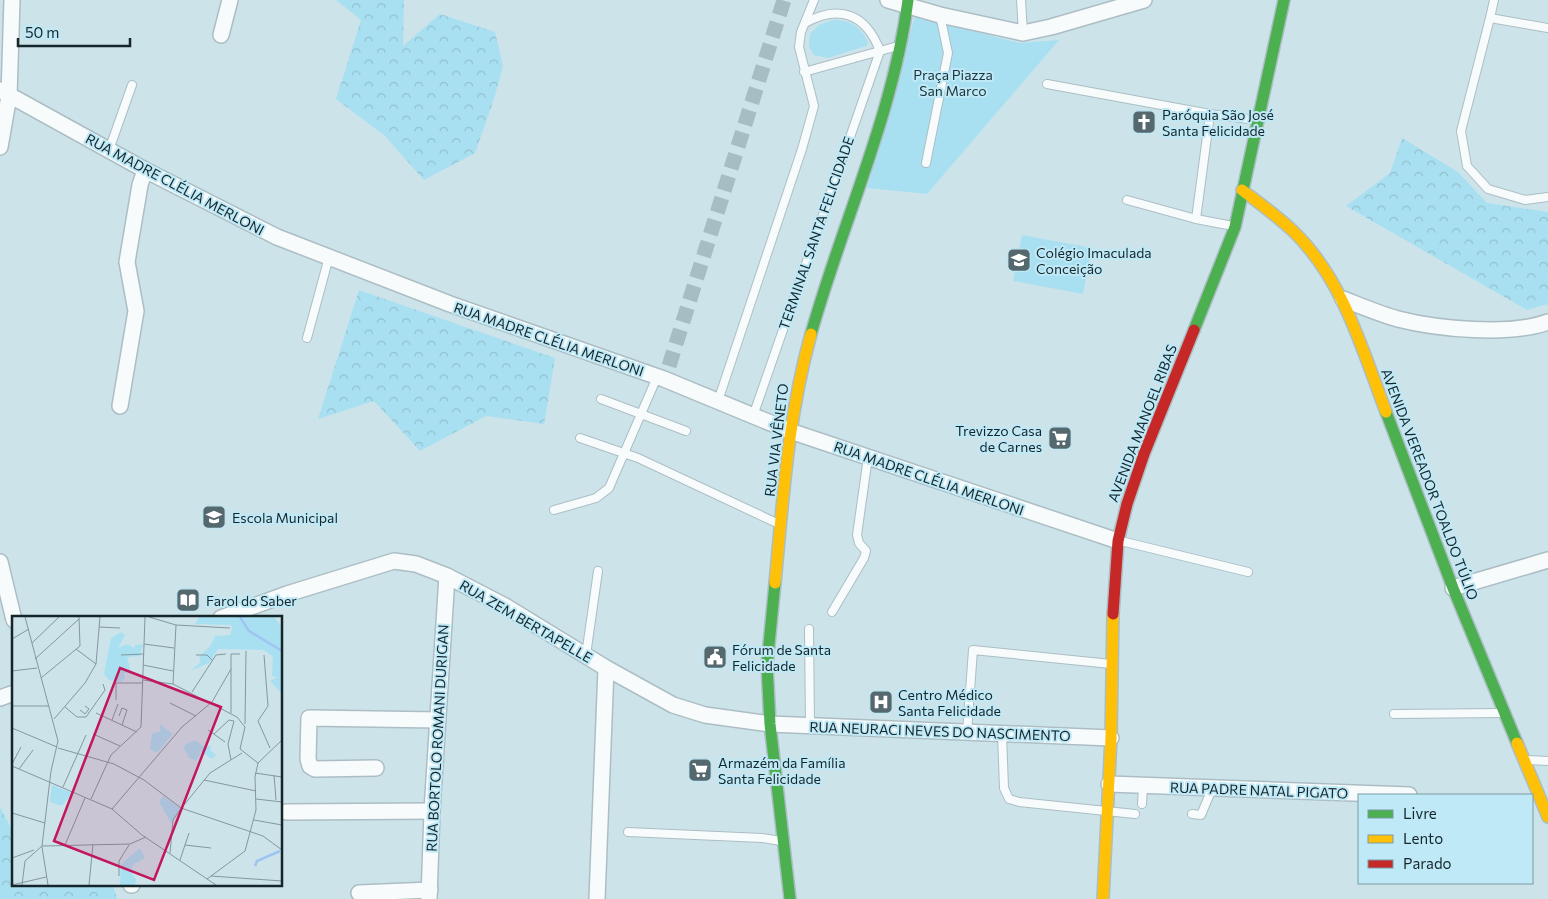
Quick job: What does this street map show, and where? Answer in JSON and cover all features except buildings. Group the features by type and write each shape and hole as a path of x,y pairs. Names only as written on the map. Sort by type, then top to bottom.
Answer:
{"main road":[{"name":"AVENIDA MANOEL RIBAS","path":"1103,899 1111,738 1113,615 1118,541 1127,504 1144,454 1235,227 1284,0"},
{"name":"RUA VIA VÊNETO","path":"790,899 770,724 767,665 790,431 798,380 815,320 859,191 902,45 908,3"},
{"name":"AVENIDA VEREADOR TOALDO TÚLIO","path":"1242,190 1293,231 1322,265 1343,299 1453,588 1548,818"}],"street":[{"path":"0,147 12,0"},
{"path":"221,35 230,0"},
{"path":"888,0 908,3 940,15 1023,32 1051,28 1144,0"},
{"name":"RUA MADRE CLÉLIA MERLONI","path":"5,93 145,170 277,237 450,304 663,374 718,402 790,431 1118,541"},
{"path":"120,406 136,311 127,262 140,185 145,170"},
{"path":"1343,299 1398,319 1452,328 1507,329 1548,322"},
{"path":"1453,588 1548,560"},
{"name":"RUA ZEM BERTAPELLE","path":"226,616 287,594 394,561 416,564 446,576 505,606 606,668 674,705 705,715 770,724"},
{"path":"0,562 13,616"},
{"name":"RUA BORTOLO ROMANI DURIGAN","path":"430,895 432,811 446,576"},
{"path":"598,899 606,668"},
{"path":"376,768 315,769 310,766 308,759 309,718 438,720"},
{"name":"RUA NEURACI NEVES DO NASCIMENTO","path":"770,724 1111,738"},
{"name":"RUA PADRE NATAL PIGATO","path":"1109,784 1143,787 1375,794"},
{"path":"286,812 432,811"},
{"path":"359,892 430,895"}],"lane":[{"path":"718,402 802,149 814,106 799,48 805,23 814,0"},
{"path":"1021,0 1023,32"},
{"path":"1494,0 1461,131 1467,166 1488,189 1525,200 1548,197"},
{"path":"805,23 826,14 840,13 854,17 865,24 874,35 880,51"},
{"path":"926,163 948,53 940,15"},
{"path":"1490,18 1548,28"},
{"path":"804,72 902,45"},
{"name":"TERMINAL SANTA FELICIDADE","path":"753,416 880,51"},
{"path":"1046,84 1210,114 1258,120"},
{"path":"109,150 132,85"},
{"path":"1196,219 1210,114"},
{"path":"1126,200 1196,219 1235,227"},
{"path":"307,338 329,257"},
{"path":"554,510 596,498 609,488 640,414 663,374"},
{"path":"601,399 686,431"},
{"path":"580,438 623,452 748,508 780,525"},
{"path":"832,612 864,558 866,551 859,543 857,535 868,457"},
{"path":"1118,541 1248,572"},
{"path":"586,655 598,571"},
{"path":"809,629 810,726"},
{"path":"967,732 973,650 1113,664"},
{"path":"1394,714 1505,713"},
{"path":"1002,734 1004,788 1009,799 1019,802 1135,814"},
{"path":"1524,759 1548,761"},
{"path":"1142,804 1143,787"},
{"path":"1192,814 1201,814 1212,789"},
{"path":"628,832 762,838 783,841"}],"green space":[{"path":"336,0 404,0 403,46 440,14 495,32 503,66 494,99 475,153 424,180 385,136 336,99 361,20"},
{"name":"Praça Piazza San Marco","path":"915,16 1019,43 1059,40 927,194 867,188"},
{"path":"833,20 845,21 858,28 868,43 866,46 828,58 814,55 809,47 810,34 819,25"},
{"path":"1402,138 1458,172 1487,203 1548,212 1548,304 1527,310 1346,206 1390,173"},
{"path":"1022,235 1092,248 1083,294 1013,281"},
{"path":"359,290 555,358 544,424 486,416 420,451 374,401 318,419"},
{"path":"0,807 12,830 12,886 113,886 117,899 0,899"}],"tunnel":[{"path":"669,366 784,0"}],"traffic: fast":[{"path":"811,334 823,293 866,169 891,86 908,0"},
{"path":"1194,330 1235,227 1284,0"},
{"path":"1386,412 1453,588 1517,743"},
{"path":"775,583 767,665 770,724 790,899"}],"traffic: slow":[{"path":"1242,190 1293,231 1325,271 1349,316 1386,412"},
{"path":"775,583 792,427 803,365 811,334"},
{"path":"1103,899 1111,738 1113,614"},
{"path":"1517,743 1548,817"}],"traffic: jam":[{"path":"1113,614 1118,541 1127,504 1144,454 1194,330"}],"place":[{"name":"Paróquia São José Santa Felicidade","path":"1144,122"},
{"name":"Colégio Imaculada Conceição","path":"1019,260"},
{"name":"Trevizzo Casa de Carnes","path":"1060,438"},
{"name":"Escola Municipal","path":"214,517"},
{"name":"Farol do Saber","path":"188,600"},
{"name":"Fórum de Santa Felicidade","path":"715,657"},
{"name":"Centro Médico Santa Felicidade","path":"881,702"},
{"name":"Armazém da Família Santa Felicidade","path":"700,770"}]}
